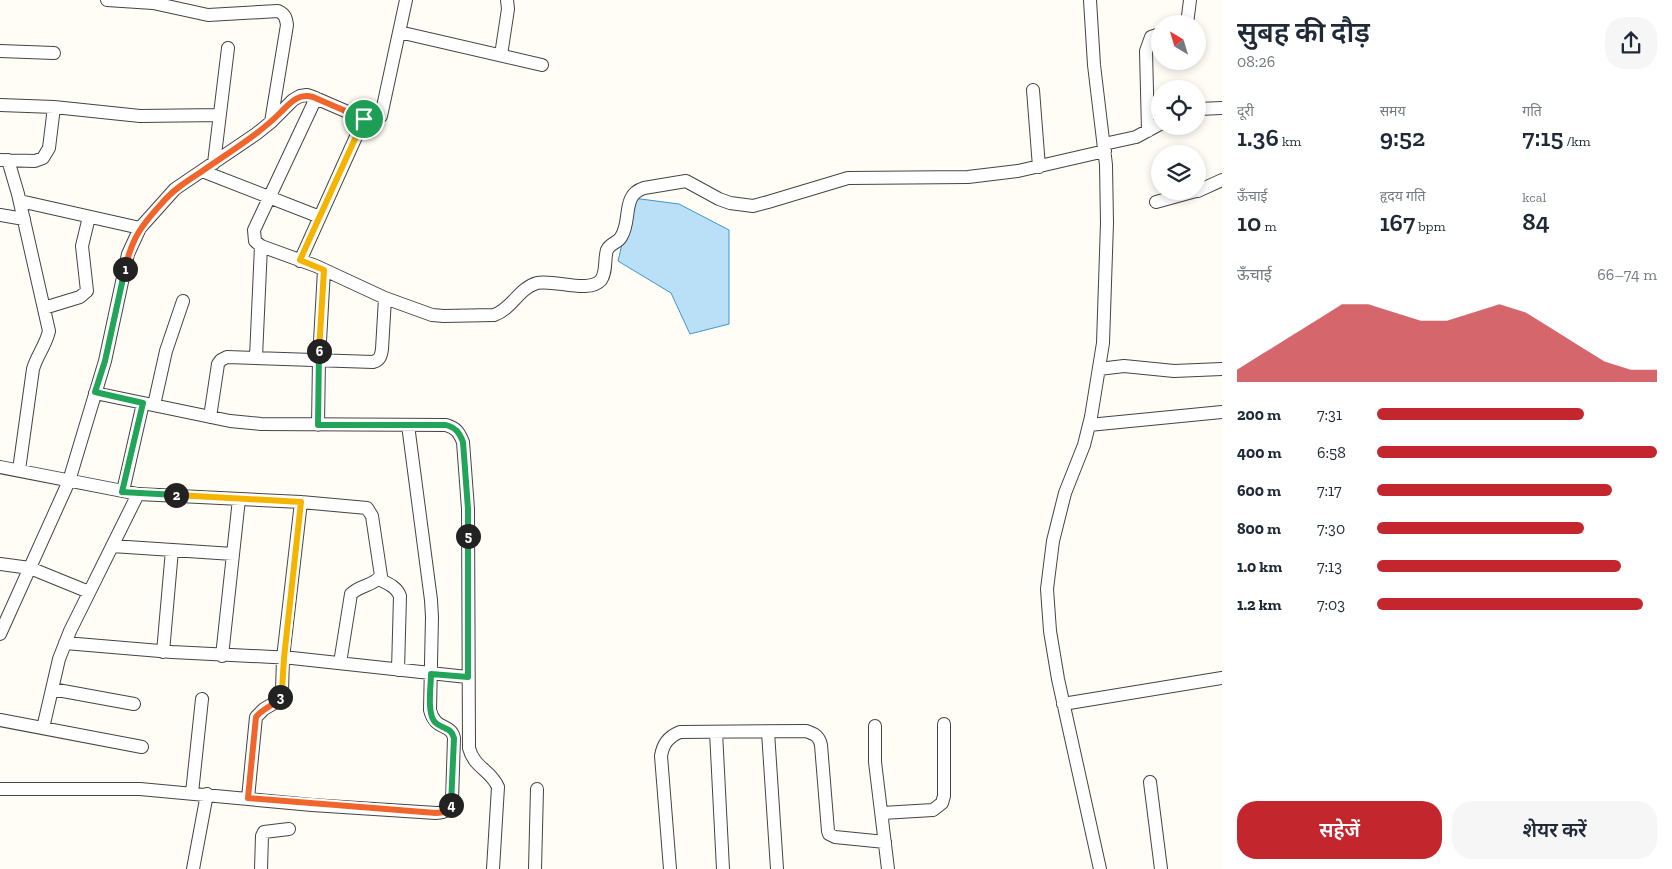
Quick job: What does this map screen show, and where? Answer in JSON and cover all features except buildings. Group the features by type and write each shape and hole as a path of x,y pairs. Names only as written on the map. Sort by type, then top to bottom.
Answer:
{"street":[{"path":"107,0 153,4 208,15 278,11 283,13 287,25 272,122"},
{"path":"0,634 69,481 105,361 128,254 140,228 175,189 272,122 293,100 307,95 364,119 376,120 381,116 406,0"},
{"path":"501,54 508,9 507,0"},
{"path":"1090,0 1094,72 1104,148 1108,223 1103,343 1089,426 1065,493 1052,541 1048,589 1050,631 1058,679 1100,869"},
{"path":"1188,15 1190,0"},
{"path":"399,32 542,65"},
{"path":"1148,131 1146,51 1151,37"},
{"path":"214,163 228,48"},
{"path":"0,51 54,53"},
{"path":"1033,90 1039,167"},
{"path":"316,98 254,230 255,241 260,246 300,260 385,298 432,315 444,316 494,315 508,307 522,292 538,283 585,286 596,284 603,276 608,248 622,236 631,196 637,190 652,186 686,181 719,199 730,203 752,206 848,178 968,177 1039,167 1104,148 1136,137 1151,129"},
{"path":"0,105 54,107 140,116 219,115"},
{"path":"19,470 33,368 46,341 48,331 20,201 4,160 35,161 43,158 49,148 54,107"},
{"path":"1206,109 1222,108"},
{"path":"300,260 364,119"},
{"path":"202,171 320,216"},
{"path":"1206,187 1222,180"},
{"path":"1156,202 1163,200"},
{"path":"20,201 140,228"},
{"path":"0,215 24,218"},
{"path":"44,308 80,297 87,291 82,246 89,217"},
{"path":"256,357 260,246"},
{"path":"318,425 319,360 324,270"},
{"path":"210,417 218,364 221,360 233,356 373,362 378,360 382,349 385,298"},
{"path":"122,492 183,301"},
{"path":"1099,369 1124,366 1174,371 1222,369"},
{"path":"95,392 230,421 261,424 446,425 455,428 463,442 468,509 469,748 474,762 492,778 498,787 493,869"},
{"path":"1089,426 1222,412"},
{"path":"0,789 132,789 427,813 446,812 450,808 452,800 454,738 453,733 449,729 437,724 431,716 431,600 408,425"},
{"path":"0,466 138,494 363,506 370,511 372,516 381,573 379,579 355,590 351,594 340,663"},
{"path":"43,728 59,659 89,592 138,494"},
{"path":"222,656 238,499"},
{"path":"248,798 255,721 260,713 276,702 282,690 301,502"},
{"path":"112,546 233,554"},
{"path":"163,652 172,550"},
{"path":"0,564 30,568 89,592"},
{"path":"379,579 395,588 400,596 398,670"},
{"path":"66,643 163,652 284,658 468,677"},
{"path":"1063,704 1222,678"},
{"path":"52,689 134,704"},
{"path":"192,793 202,699"},
{"path":"0,720 142,747"},
{"path":"882,813 933,810 942,803 944,796 944,724"},
{"path":"875,726 875,762 888,869"},
{"path":"670,869 661,756 662,748 667,740 680,732 806,731 814,733 822,745 829,834 835,838 885,842"},
{"path":"716,732 723,869"},
{"path":"768,732 777,869"},
{"path":"1150,782 1161,869"},
{"path":"535,869 537,789"},
{"path":"193,869 207,794"},
{"path":"261,869 262,836 264,832 289,830"}],"water":[{"path":"633,198 679,204 729,230 729,324 690,334 671,293 618,261"}],"route":[{"path":"307,95 313,97 364,119 300,260 324,270 319,360 318,425 446,425 455,428 463,442 468,509 468,677 431,674 431,716 437,724 449,729 453,733 454,738 452,800 450,808 442,813 312,805 248,798 256,717 264,709 276,702 282,690 301,502 122,492 143,403 95,392 105,361 128,254 140,228 163,201 175,189 272,122 293,100 300,96 307,95"}]}
